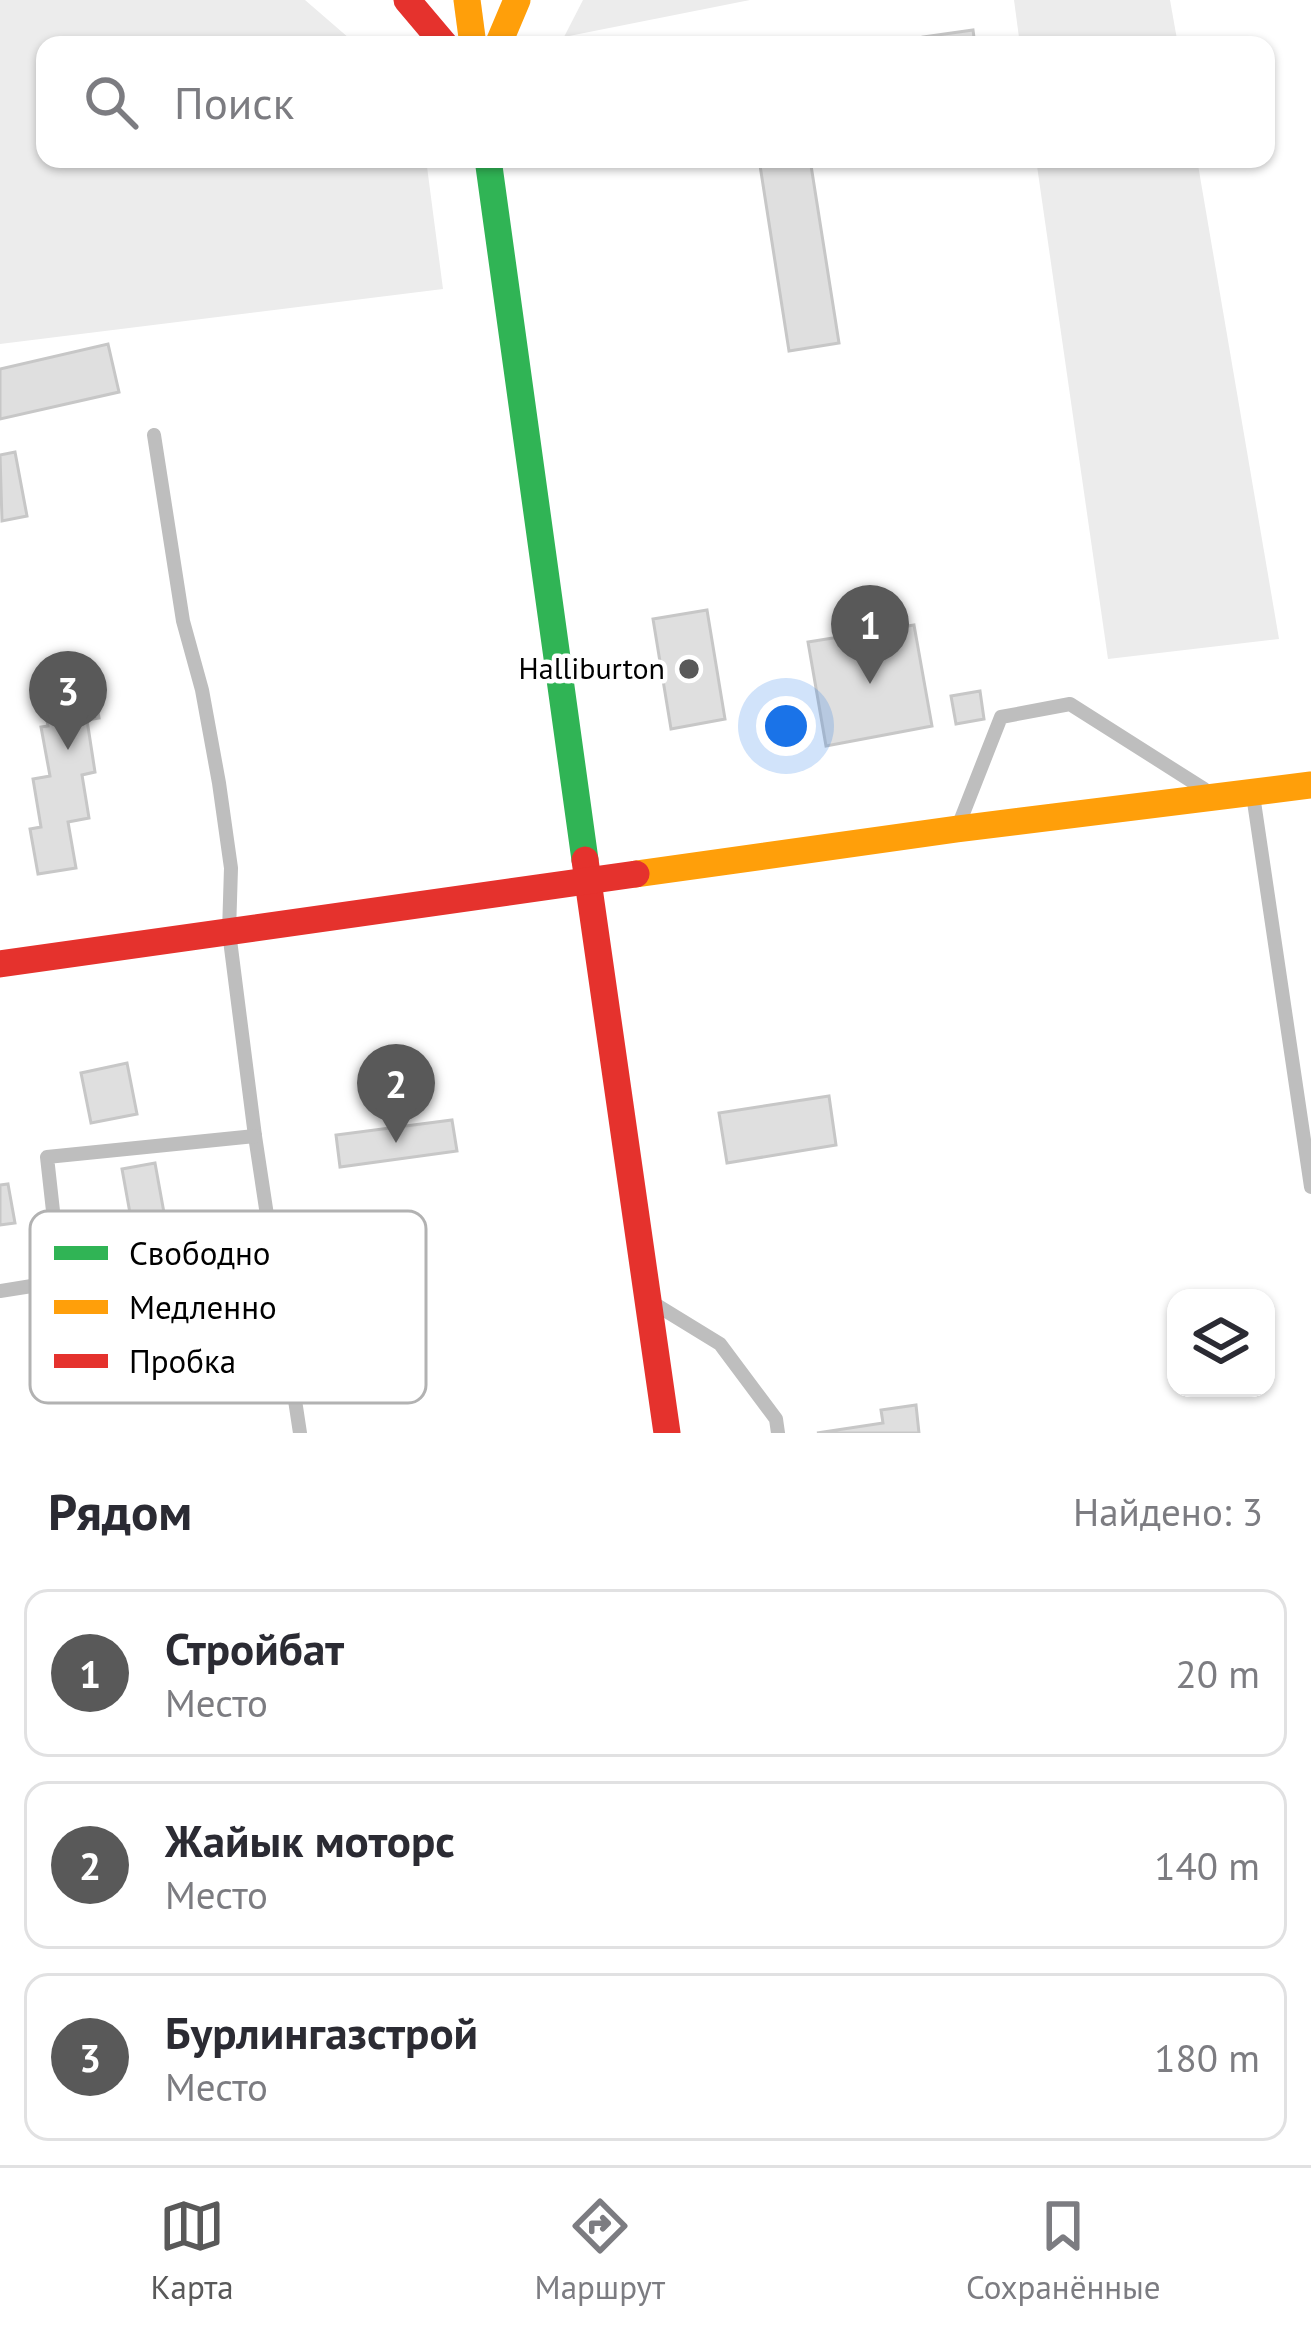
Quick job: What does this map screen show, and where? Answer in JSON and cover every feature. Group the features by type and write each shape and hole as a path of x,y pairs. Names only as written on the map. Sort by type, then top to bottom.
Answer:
{"main road":[{"path":"407,0 437,36"},
{"path":"467,0 472,36"},
{"path":"502,36 517,0"},
{"path":"489,168 667,1433"},
{"path":"0,964 957,829 1311,785"}],"lane":[{"path":"154,435 182,621 202,690 219,784 231,868 229,932 266,1211"},
{"path":"957,829 1001,717 1070,704 1215,796"},
{"path":"1253,794 1311,1187"},
{"path":"53,1211 47,1157 255,1136"},
{"path":"0,1292 30,1287"},
{"path":"647,1299 720,1344 776,1419 778,1433"},
{"path":"295,1403 300,1433"}],"shaded area":[{"path":"0,0 305,0 347,36 36,36 36,168 427,168 443,289 0,344"},
{"path":"583,0 750,0 569,36 565,36"},
{"path":"1014,0 1170,0 1176,36 1019,36"},
{"path":"1037,168 1199,168 1279,639 1108,659"}],"building":[{"path":"973,30 974,36 930,36"},
{"path":"760,168 811,168 839,343 789,351"},
{"path":"108,344 119,392 0,419 0,369"},
{"path":"15,452 27,516 2,521 0,455"},
{"name":"Halliburton","path":"707,610 725,719 671,729 653,619"},
{"path":"914,625 932,726 826,746 808,642"},
{"path":"90,662 99,718 87,720 95,772 82,775 89,818 68,822 76,868 38,874 30,829 41,827 33,779 50,776 41,727 48,726 38,671"},
{"path":"980,691 984,719 956,724 951,696"},
{"path":"127,1063 137,1114 91,1123 81,1073"},
{"path":"829,1096 836,1145 727,1163 719,1113"},
{"path":"452,1120 457,1151 340,1167 336,1135"},
{"path":"155,1163 164,1211 130,1211 122,1169"},
{"path":"8,1184 15,1223 0,1225 0,1185"},
{"path":"916,1405 919,1433 817,1433 883,1423 881,1410"}],"traffic: fast":[{"path":"489,168 585,860"}],"traffic: slow":[{"path":"467,0 472,36"},
{"path":"502,36 517,0"},
{"path":"636,874 1311,785"}],"traffic: jam":[{"path":"407,0 437,36"},
{"path":"585,860 667,1433"},
{"path":"0,964 636,874"}],"place":[{"name":"Halliburton","path":"689,669"},
{"name":"Стройбат","path":"870,684"},
{"name":"Бурлингазстрой","path":"68,750"},
{"name":"Жайык моторс","path":"396,1143"}]}
